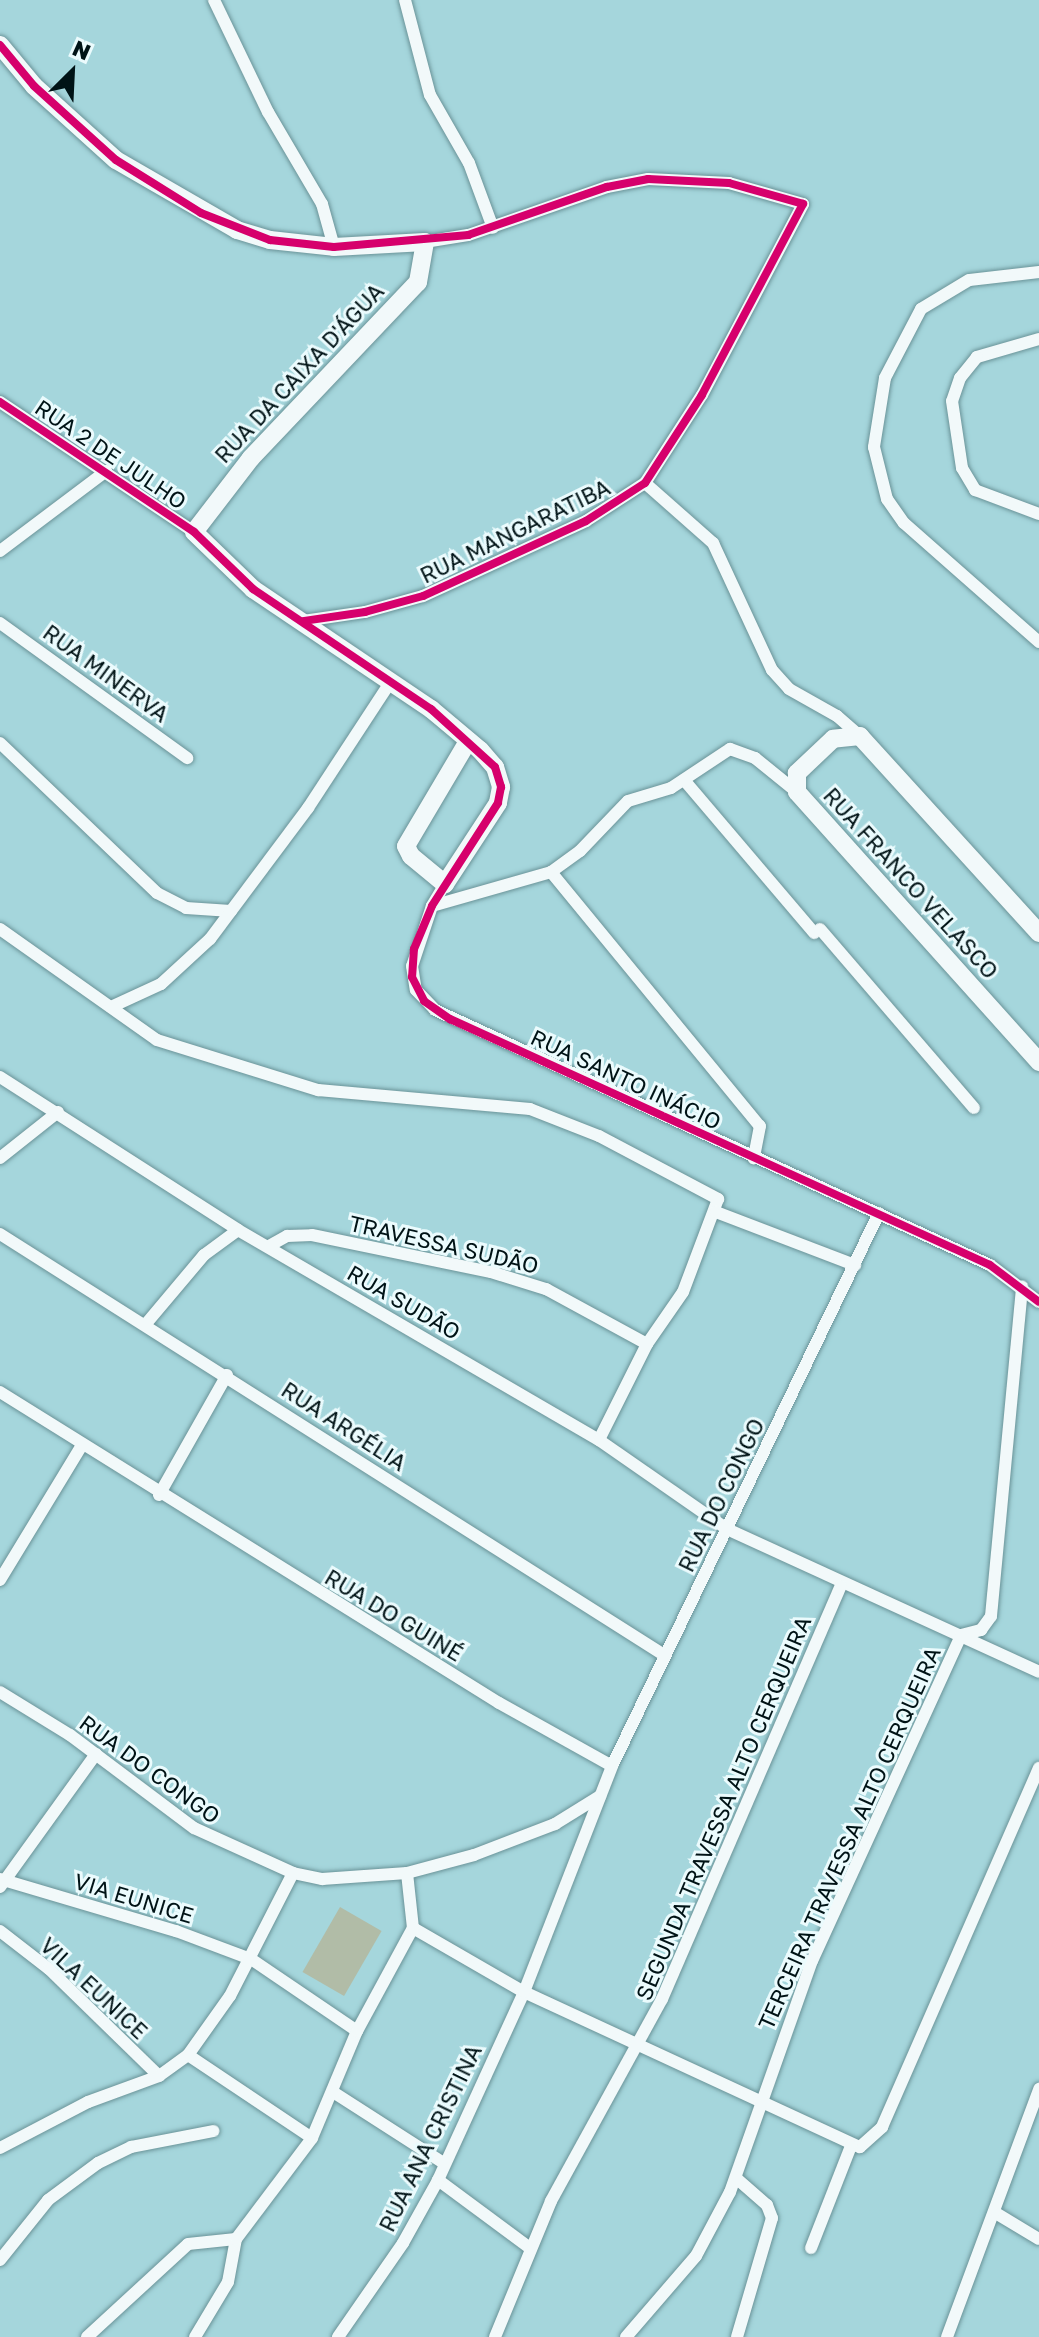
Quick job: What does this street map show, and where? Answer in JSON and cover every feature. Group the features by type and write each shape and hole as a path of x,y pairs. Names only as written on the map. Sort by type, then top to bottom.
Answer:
{"street":[{"path":"214,0 268,112 322,204 334,247"},
{"path":"0,45 74,125 163,191 237,230 270,240 334,247 425,242 493,228 469,163 430,95 405,0"},
{"name":"RUA MANGARATIBA","path":"303,621 365,612 423,596 586,521 645,483 702,395 803,204 747,186 677,178 617,184 493,228"},
{"name":"RUA DA CAIXA D'ÁGUA","path":"194,532 251,458 418,282 425,242"},
{"path":"1039,272 969,280 921,309 885,378 874,447 887,499 904,523 1039,642"},
{"path":"1039,339 977,357 960,378 952,401 962,468 975,490 1039,514"},
{"name":"RUA 2 DE JULHO","path":"0,402 194,532 229,570 391,681 468,741 499,775"},
{"path":"0,551 106,471"},
{"path":"645,483 713,543 772,670 789,689 837,716 860,736 1039,933"},
{"name":"RUA MINERVA","path":"0,623 187,758"},
{"path":"111,1007 178,971 231,911 308,808 391,681"},
{"name":"RUA FRANCO VELASCO","path":"860,736 833,739 823,747 797,773 797,792 1039,1062"},
{"path":"445,884 411,856 406,846 468,741"},
{"path":"0,743 157,893 186,908 231,911"},
{"path":"432,906 551,872 580,851 628,801 684,780 730,749 755,758 797,792"},
{"name":"RUA SANTO INÁCIO","path":"499,775 498,803 432,906 414,949 412,977 435,1010 990,1265 1022,1286 1039,1302"},
{"path":"684,780 974,1108"},
{"name":"RUA SANTO INÁCIO","path":"551,872 760,1126 754,1158"},
{"path":"0,929 157,1040 305,1087 530,1109 599,1136 712,1195 719,1203 683,1292 647,1344 599,1440"},
{"name":"RUA SUDÃO","path":"0,1077 238,1230 599,1440 727,1529 841,1586 961,1635 1039,1672"},
{"path":"0,1158 58,1112"},
{"path":"716,1212 855,1265"},
{"name":"RUA DO CONGO","path":"524,1992 612,1766 879,1213"},
{"path":"145,1325 204,1255 238,1230"},
{"name":"RUA ARGÉLIA","path":"0,1234 227,1375 664,1655"},
{"name":"TRAVESSA SUDÃO","path":"269,1246 287,1236 312,1235 491,1272 546,1289 647,1344"},
{"path":"961,1635 981,1630 991,1616 1022,1286"},
{"path":"159,1495 227,1375"},
{"name":"RUA DO GUINÉ","path":"2,1398 499,1703 612,1766"},
{"path":"0,1580 81,1447"},
{"name":"SEGUNDA TRAVESSA ALTO CERQUEIRA","path":"495,2337 530,2248 640,2045 841,1586"},
{"name":"TERCEIRA TRAVESSA ALTO CERQUEIRA","path":"626,2337 696,2256 736,2178 759,2104 812,1961 961,1635"},
{"name":"RUA DO CONGO","path":"0,1692 96,1754 194,1828 293,1873 353,1879 407,1873 515,1842 600,1796"},
{"path":"1,1883 96,1754"},
{"path":"413,1928 524,1992 851,2146 865,2145 882,2127 1039,1768"},
{"path":"0,2148 88,2102 159,2076 188,2055 251,1959 293,1873"},
{"path":"195,2337 228,2282 236,2239 312,2138 357,2031 413,1928 407,1873"},
{"name":"VIA EUNICE","path":"1,1883 176,1931 251,1959 357,2031"},
{"name":"VILA EUNICE","path":"0,1931 49,1969 159,2076"},
{"name":"RUA ANA CRISTINA","path":"338,2337 403,2243 438,2180 442,2162 524,1992"},
{"path":"188,2055 312,2138"},
{"path":"947,2337 1039,2089"},
{"path":"333,2092 442,2162"},
{"path":"0,2260 48,2200 98,2163 131,2147 213,2131"},
{"path":"811,2248 851,2146"},
{"path":"736,2178 767,2205 772,2218 737,2337"},
{"path":"438,2180 530,2248"},
{"path":"994,2212 1039,2239"},
{"path":"87,2337 188,2244 236,2239"}],"green space":[{"path":"340,1907 382,1931 344,1996 302,1972"}],"cycle path":[{"path":"0,45 34,86 116,160 201,213 270,240 334,247 468,235 607,187 648,179 729,183 803,204 702,395 645,483 586,521 423,596 365,612 303,621"},
{"path":"0,402 194,532 253,589 431,709 495,767 501,787 498,803 432,906 414,949 412,977 424,1001 450,1019 990,1265 1039,1302"}]}
